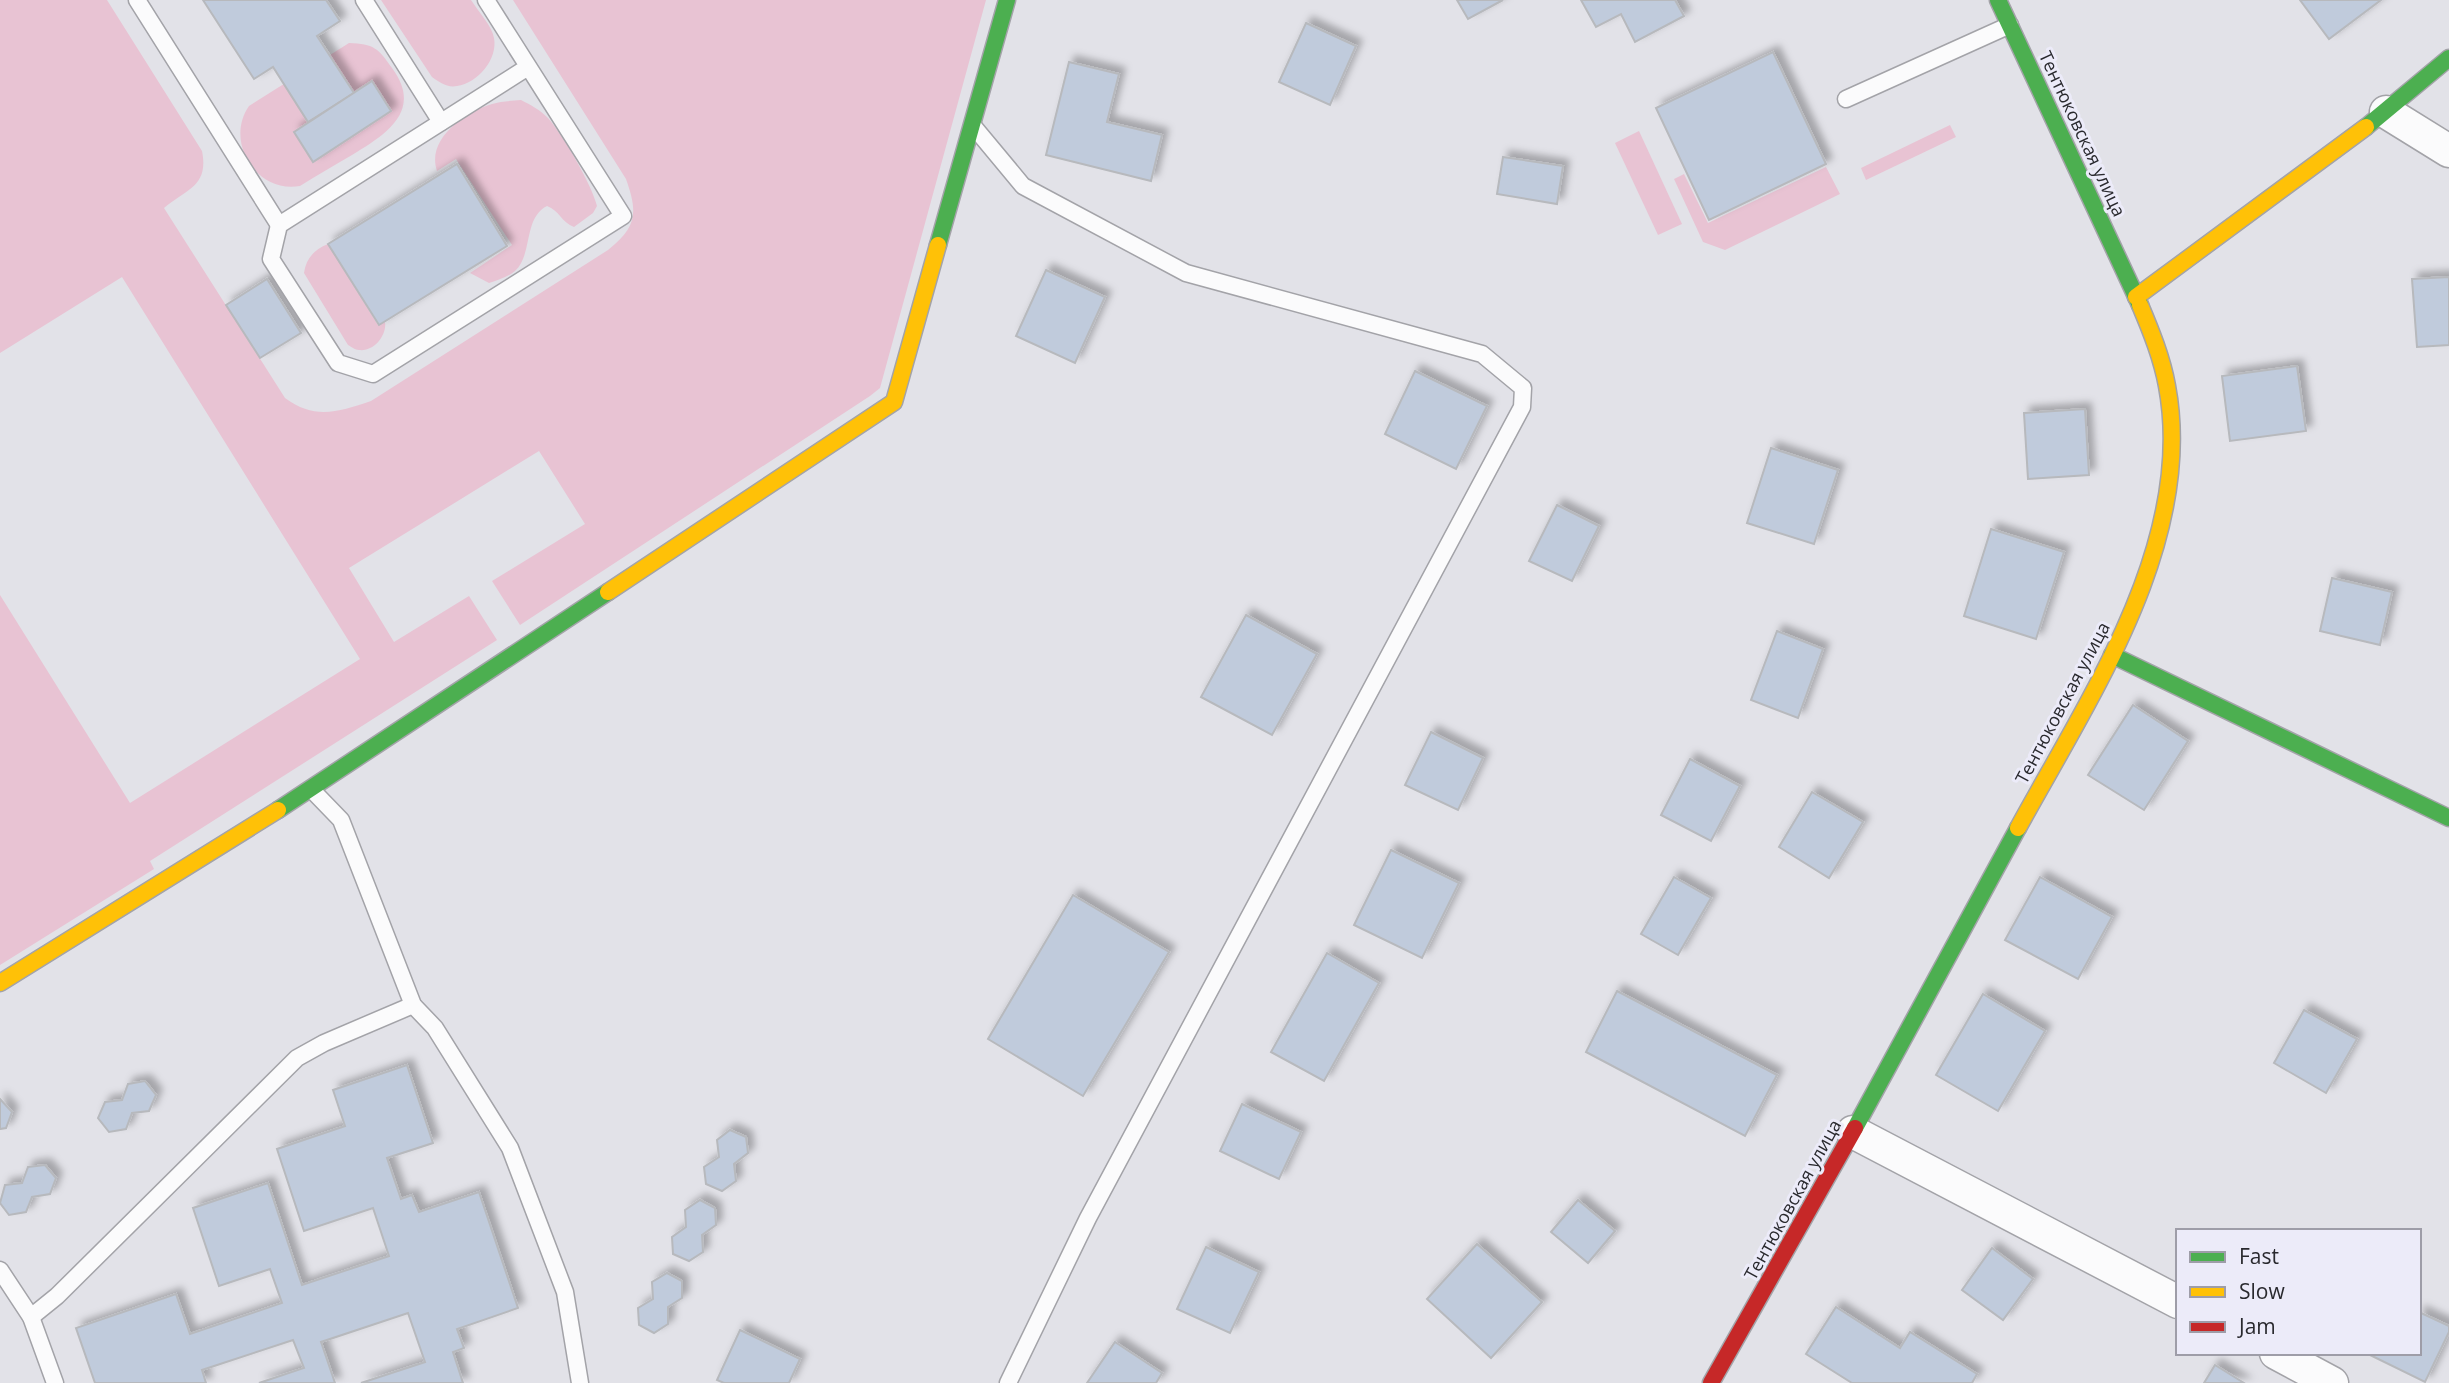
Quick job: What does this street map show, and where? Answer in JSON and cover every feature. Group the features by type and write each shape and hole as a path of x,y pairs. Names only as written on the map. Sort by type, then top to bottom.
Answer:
{"street":[{"path":"0,983 311,789 894,402 1007,0"},
{"name":"Тентюковская улица","path":"1711,1383 1853,1132 2112,655 2140,591 2160,535 2169,484 2170,408 2165,377 2136,297 1998,0"},
{"path":"2136,297 2386,112 2449,58"},
{"path":"2386,112 2449,151"},
{"path":"2112,655 2449,818"},
{"path":"1853,1132 2176,1301"},
{"path":"2280,1355 2332,1383"}],"lane":[{"path":"364,0 441,122"},
{"path":"486,0 623,216 373,374 338,363 271,259 279,225 528,67"},
{"path":"144,3 279,225"},
{"path":"1846,99 2010,24"},
{"path":"973,126 1023,186 1185,272 1482,354 1523,388 1522,407 1095,1206 1008,1383"},
{"path":"311,789 341,820 413,1005 435,1028 510,1148 565,1292 580,1383"},
{"path":"31,1317 57,1296 297,1058 324,1042 413,1005"},
{"path":"0,1270 31,1317 55,1383"}],"shaded area":[{"path":"0,0 107,0 202,151 203,163 199,179 188,191 164,208 285,398 306,409 327,412 371,401 608,250 630,226 633,210 626,179 513,0 986,0 880,388 520,625 492,581 585,524 539,451 349,568 394,642 469,596 497,640 150,861 154,869 0,965 0,595 130,803 360,659 122,277 0,353"},
{"path":"381,0 471,0 493,33 494,46 490,62 479,75 465,84 453,86 440,83 432,77"},
{"path":"349,43 375,48 392,68 401,83 404,97 396,120 377,139 300,186 284,186 270,182 258,174 243,149 240,135 242,120 249,106"},
{"path":"521,100 542,113 554,126 583,173 597,206 593,213 574,227 547,206 534,219 521,264 509,275 489,283 470,273 512,245 456,159 437,171 435,159 442,138 450,128 470,113 492,104"},
{"path":"1950,125 1956,137 1866,180 1861,168"},
{"path":"1639,131 1682,224 1658,235 1615,143"},
{"path":"1826,167 1840,194 1725,250 1703,242 1674,179 1684,174 1708,223"},
{"path":"328,244 378,325 385,322 382,337 365,350 348,345 304,273 312,255"}],"building":[{"path":"203,0 326,0 340,21 317,36 354,93 308,122 273,67 254,79"},
{"path":"1457,0 1503,0 1468,19"},
{"path":"1581,0 1675,0 1684,16 1635,42 1621,14 1596,27"},
{"path":"2300,0 2381,0 2329,39"},
{"path":"1306,23 1356,46 1330,105 1279,82"},
{"path":"1773,52 1826,164 1709,220 1656,108"},
{"path":"1069,62 1119,74 1107,122 1162,135 1151,181 1046,155"},
{"path":"372,81 391,111 313,162 294,132"},
{"path":"1503,157 1563,166 1557,204 1497,194"},
{"path":"457,164 507,246 379,325 328,244"},
{"path":"1046,270 1105,297 1075,363 1016,336"},
{"path":"2449,277 2449,345 2417,347 2412,279"},
{"path":"267,279 301,333 260,358 226,305"},
{"path":"2297,366 2306,431 2230,441 2222,376"},
{"path":"1415,371 1487,406 1456,469 1385,434"},
{"path":"2085,409 2089,475 2028,479 2024,413"},
{"path":"1771,448 1838,470 1814,544 1747,523"},
{"path":"1557,505 1599,526 1572,581 1529,561"},
{"path":"1991,529 2064,552 2036,639 1964,616"},
{"path":"2332,578 2392,592 2380,645 2320,631"},
{"path":"1246,615 1317,654 1272,735 1201,697"},
{"path":"1777,631 1823,649 1798,718 1751,700"},
{"path":"2133,705 2188,741 2144,810 2088,775"},
{"path":"1431,732 1483,758 1458,810 1405,785"},
{"path":"1690,759 1740,786 1711,841 1661,815"},
{"path":"1812,792 1863,822 1829,878 1779,847"},
{"path":"1391,850 1459,883 1422,958 1354,925"},
{"path":"1674,877 1711,898 1678,955 1641,934"},
{"path":"2040,877 2112,917 2078,979 2005,940"},
{"path":"1073,895 1169,952 1083,1096 988,1039"},
{"path":"1327,953 1379,983 1324,1081 1271,1052"},
{"path":"1617,991 1777,1075 1745,1136 1586,1052"},
{"path":"1983,994 2045,1031 1998,1111 1936,1075"},
{"path":"2304,1010 2357,1039 2326,1093 2274,1063"},
{"path":"407,1065 433,1143 387,1158 401,1199 412,1195 419,1212 479,1192 518,1308 457,1329 464,1348 453,1352 463,1383 361,1383 425,1362 408,1313 321,1342 335,1383 259,1383 304,1368 293,1340 202,1370 206,1383 95,1383 76,1328 176,1294 190,1334 282,1303 270,1269 219,1286 193,1208 268,1183 302,1285 389,1256 373,1208 304,1231 277,1149 345,1126 333,1090"},
{"path":"145,1081 156,1095 149,1111 132,1113 126,1129 109,1132 98,1118 105,1102 122,1100 128,1084"},
{"path":"0,1099 12,1112 6,1128 0,1129"},
{"path":"1242,1104 1301,1132 1279,1179 1220,1151"},
{"path":"730,1130 746,1137 748,1153 734,1164 736,1181 722,1191 706,1184 704,1167 719,1157 717,1140"},
{"path":"45,1165 56,1178 50,1194 32,1197 26,1212 9,1215 0,1203 5,1185 22,1183 28,1167"},
{"path":"700,1200 715,1208 716,1225 702,1235 703,1252 689,1261 673,1254 672,1237 686,1227 685,1210"},
{"path":"1578,1200 1615,1231 1588,1263 1551,1232"},
{"path":"1477,1244 1542,1302 1491,1358 1427,1299"},
{"path":"1206,1247 1259,1272 1230,1333 1177,1309"},
{"path":"1992,1248 2033,1279 2003,1320 1962,1290"},
{"path":"667,1273 682,1281 682,1298 668,1307 668,1324 654,1333 639,1325 638,1308 653,1299 652,1282"},
{"path":"1836,1307 1900,1348 1910,1332 1977,1374 1972,1383 1852,1383 1806,1354"},
{"path":"2421,1313 2449,1326 2449,1332 2425,1382 2370,1355 2421,1355"},
{"path":"740,1330 800,1359 789,1383 724,1383 717,1380"},
{"path":"1115,1342 1162,1373 1156,1383 1087,1383"},
{"path":"2215,1365 2244,1383 2204,1383"}],"traffic: fast":[{"path":"938,245 1007,0"},
{"path":"1998,0 2140,305"},
{"path":"2366,127 2449,58"},
{"path":"278,810 608,592"},
{"path":"2112,655 2449,818"},
{"path":"1855,1128 2018,828"}],"traffic: slow":[{"path":"2136,297 2366,127"},
{"path":"608,592 894,402 938,245"},
{"path":"2018,828 2104,672 2130,616 2151,560 2166,502 2172,444 2167,386 2159,355 2140,305"},
{"path":"0,983 278,810"}],"traffic: jam":[{"path":"1711,1383 1855,1128"}]}
